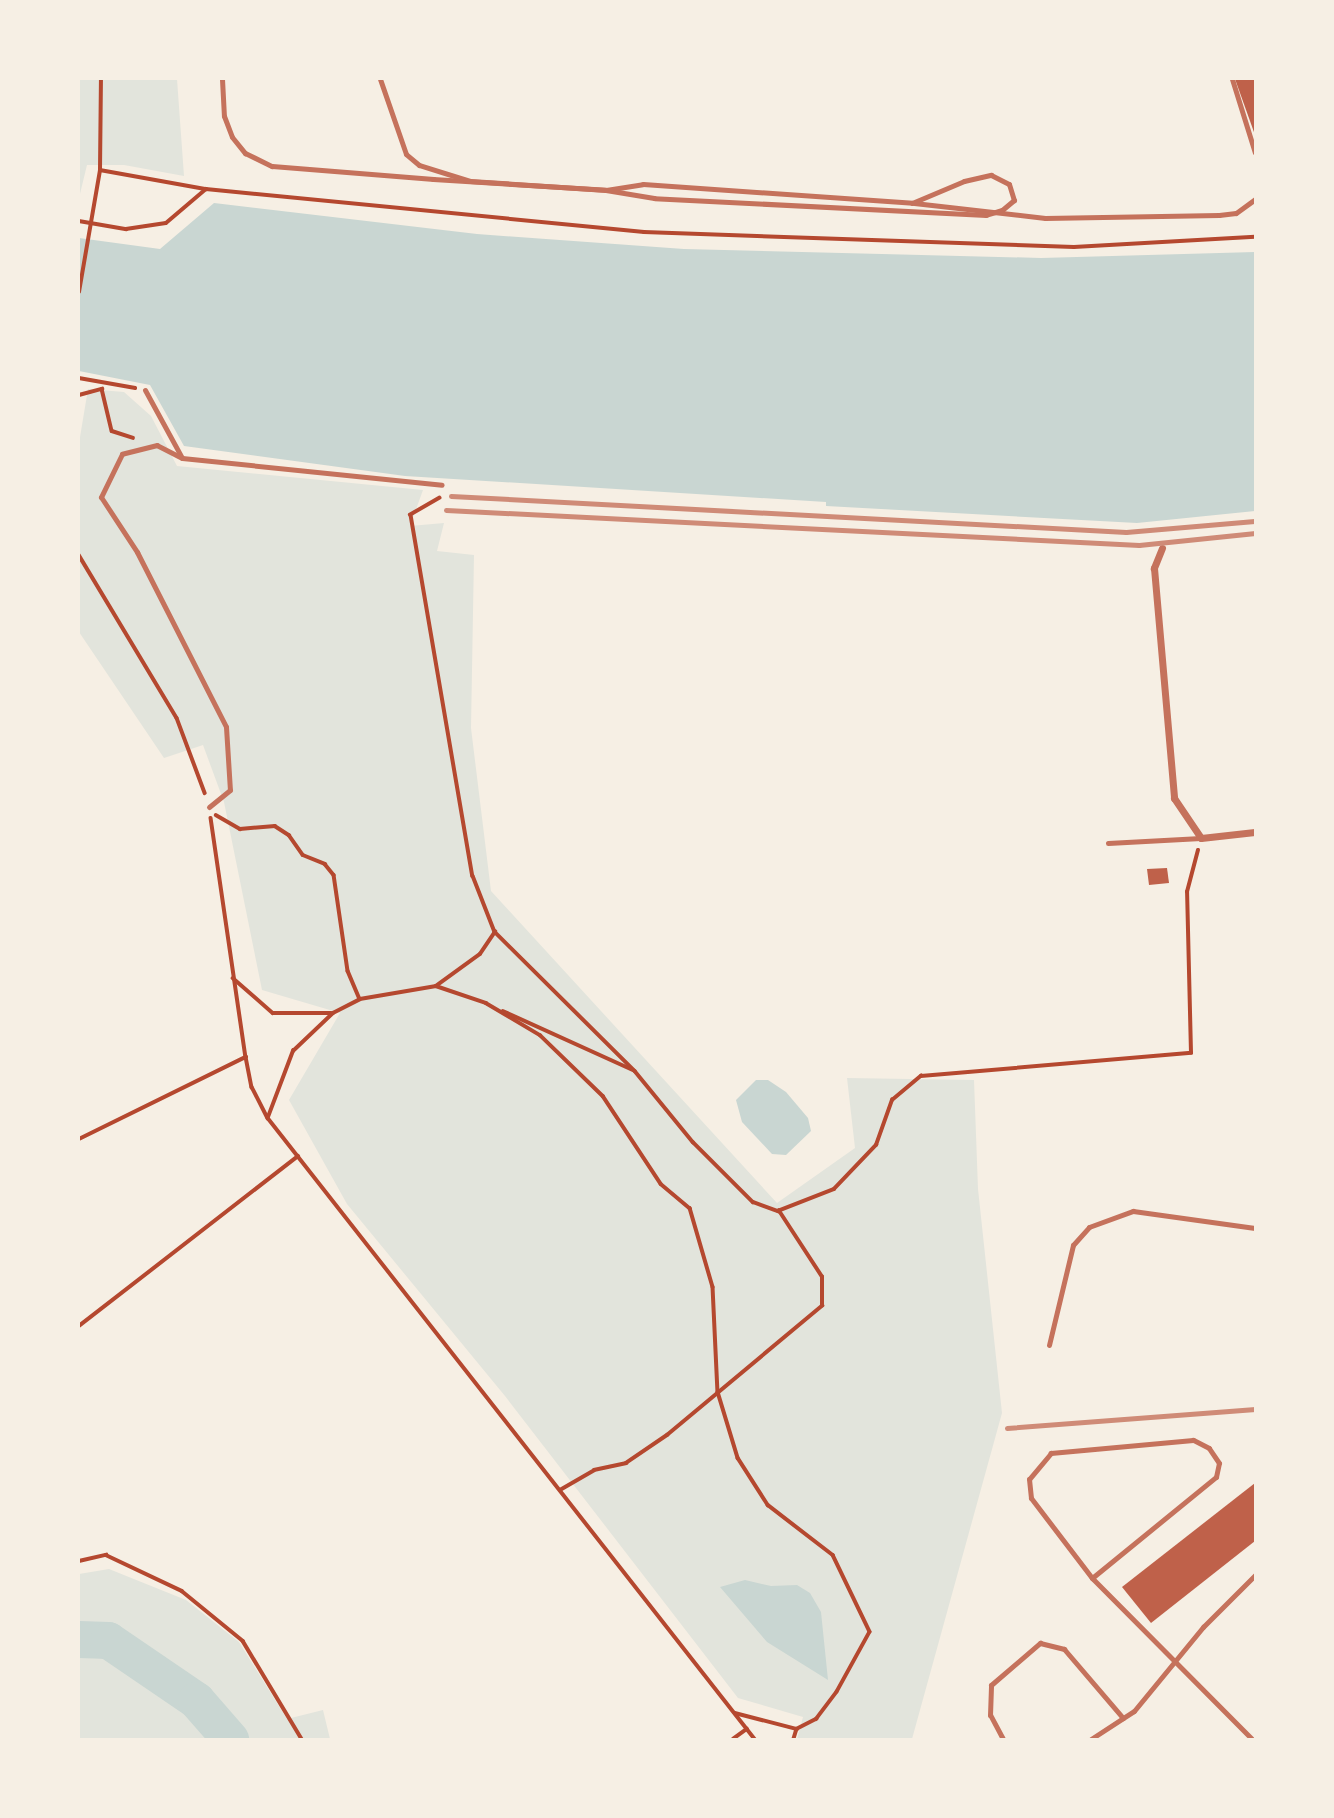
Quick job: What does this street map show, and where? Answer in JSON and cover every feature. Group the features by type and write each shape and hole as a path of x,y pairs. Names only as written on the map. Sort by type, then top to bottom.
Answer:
{"street":[{"path":"1162,548 1154,568 1174,797 1201,838 1255,832"}],"lane":[{"path":"222,79 224,116 232,137 245,153 272,166 606,190 627,197 986,215 1010,206 1014,192 1009,184 991,175 964,181 912,203"},
{"path":"380,79 398,138 419,165 470,181 606,190 643,184 1002,210 1045,218 1219,215 1236,213 1255,199"},
{"path":"1232,79 1255,153"},
{"path":"145,390 182,457"},
{"path":"210,810 230,790 226,727 137,552 101,498 122,454 157,445 182,457 442,485"},
{"path":"1108,843 1201,838"},
{"path":"1049,1345 1073,1245 1089,1227 1133,1211 1255,1228"},
{"path":"1092,1578 1216,1477 1219,1463 1209,1448 1193,1440 1051,1453 1038,1465 1029,1479 1031,1499 1092,1578 1174,1664 1252,1739"},
{"path":"1091,1739 1123,1718 1174,1664 1203,1627 1255,1576"},
{"path":"1003,1739 990,1715 991,1685 1040,1643 1064,1649 1123,1718"}],"path":[{"path":"79,292 100,170 101,79"},
{"path":"100,170 206,189 644,232 832,242 1074,247 1255,237"},
{"path":"79,221 126,229 166,223 206,189"},
{"path":"79,378 145,390"},
{"path":"79,395 102,389 112,431"},
{"path":"442,496 411,515 473,876 495,932 635,1071 692,1143 753,1202 778,1211 822,1277 822,1306 718,1392 626,1463 594,1470 560,1490"},
{"path":"79,555 177,718 196,759 210,810 232,978 251,1087 268,1118 755,1739"},
{"path":"210,810 240,829 275,826 289,835 303,855 325,864 334,875 348,971 360,999"},
{"path":"778,1211 834,1189 876,1145 892,1100 920,1076 1191,1052 1187,892 1201,838"},
{"path":"268,1118 293,1051 333,1013 360,999 436,986 480,954 495,932"},
{"path":"232,978 273,1013 333,1013"},
{"path":"436,986 486,1003 635,1071"},
{"path":"486,1003 540,1035 603,1096 661,1184 690,1208 713,1287 718,1392 746,1470 768,1505 833,1555 870,1632 817,1719 797,1729 735,1713"},
{"path":"79,1139 246,1057"},
{"path":"79,1326 298,1156"},
{"path":"79,1561 106,1555 182,1591 243,1642 302,1739"},
{"path":"733,1739 747,1729"},
{"path":"793,1739 797,1729"}],"shaded area":[{"path":"79,79 177,79 184,176 124,165 87,165 79,198"},
{"path":"214,203 477,234 684,249 1041,258 1255,252 1255,511 1137,523 826,506 826,502 405,476 184,446 150,385 79,371 79,238 160,249"},
{"path":"88,389 124,392 151,416 177,466 423,490 410,526 444,523 437,551 474,555 471,728 491,891 777,1203 855,1148 847,1078 974,1080 978,1189 1002,1413 912,1739 797,1739 803,1717 738,1698 505,1396 347,1204 289,1100 340,1013 262,990 224,802 203,745 164,758 79,632 79,443"},
{"path":"756,1080 768,1080 786,1092 808,1118 811,1131 786,1155 772,1154 742,1122 736,1100"},
{"path":"109,1569 186,1600 239,1642 287,1719 323,1710 330,1739 79,1739 79,1574"},
{"path":"745,1580 771,1586 797,1585 810,1593 821,1612 828,1680 767,1642 720,1587"}],"building":[{"path":"1235,79 1255,79 1255,135"},
{"path":"1167,868 1169,883 1149,885 1147,869"},
{"path":"1255,1483 1255,1541 1151,1623 1122,1587"}],"waterway":[{"path":"79,1639 108,1640 196,1700 230,1739"}],"railway":[{"path":"451,496 1126,532 1255,521"},
{"path":"446,510 1139,545 1255,533"},
{"path":"1007,1428 1255,1409"}]}
